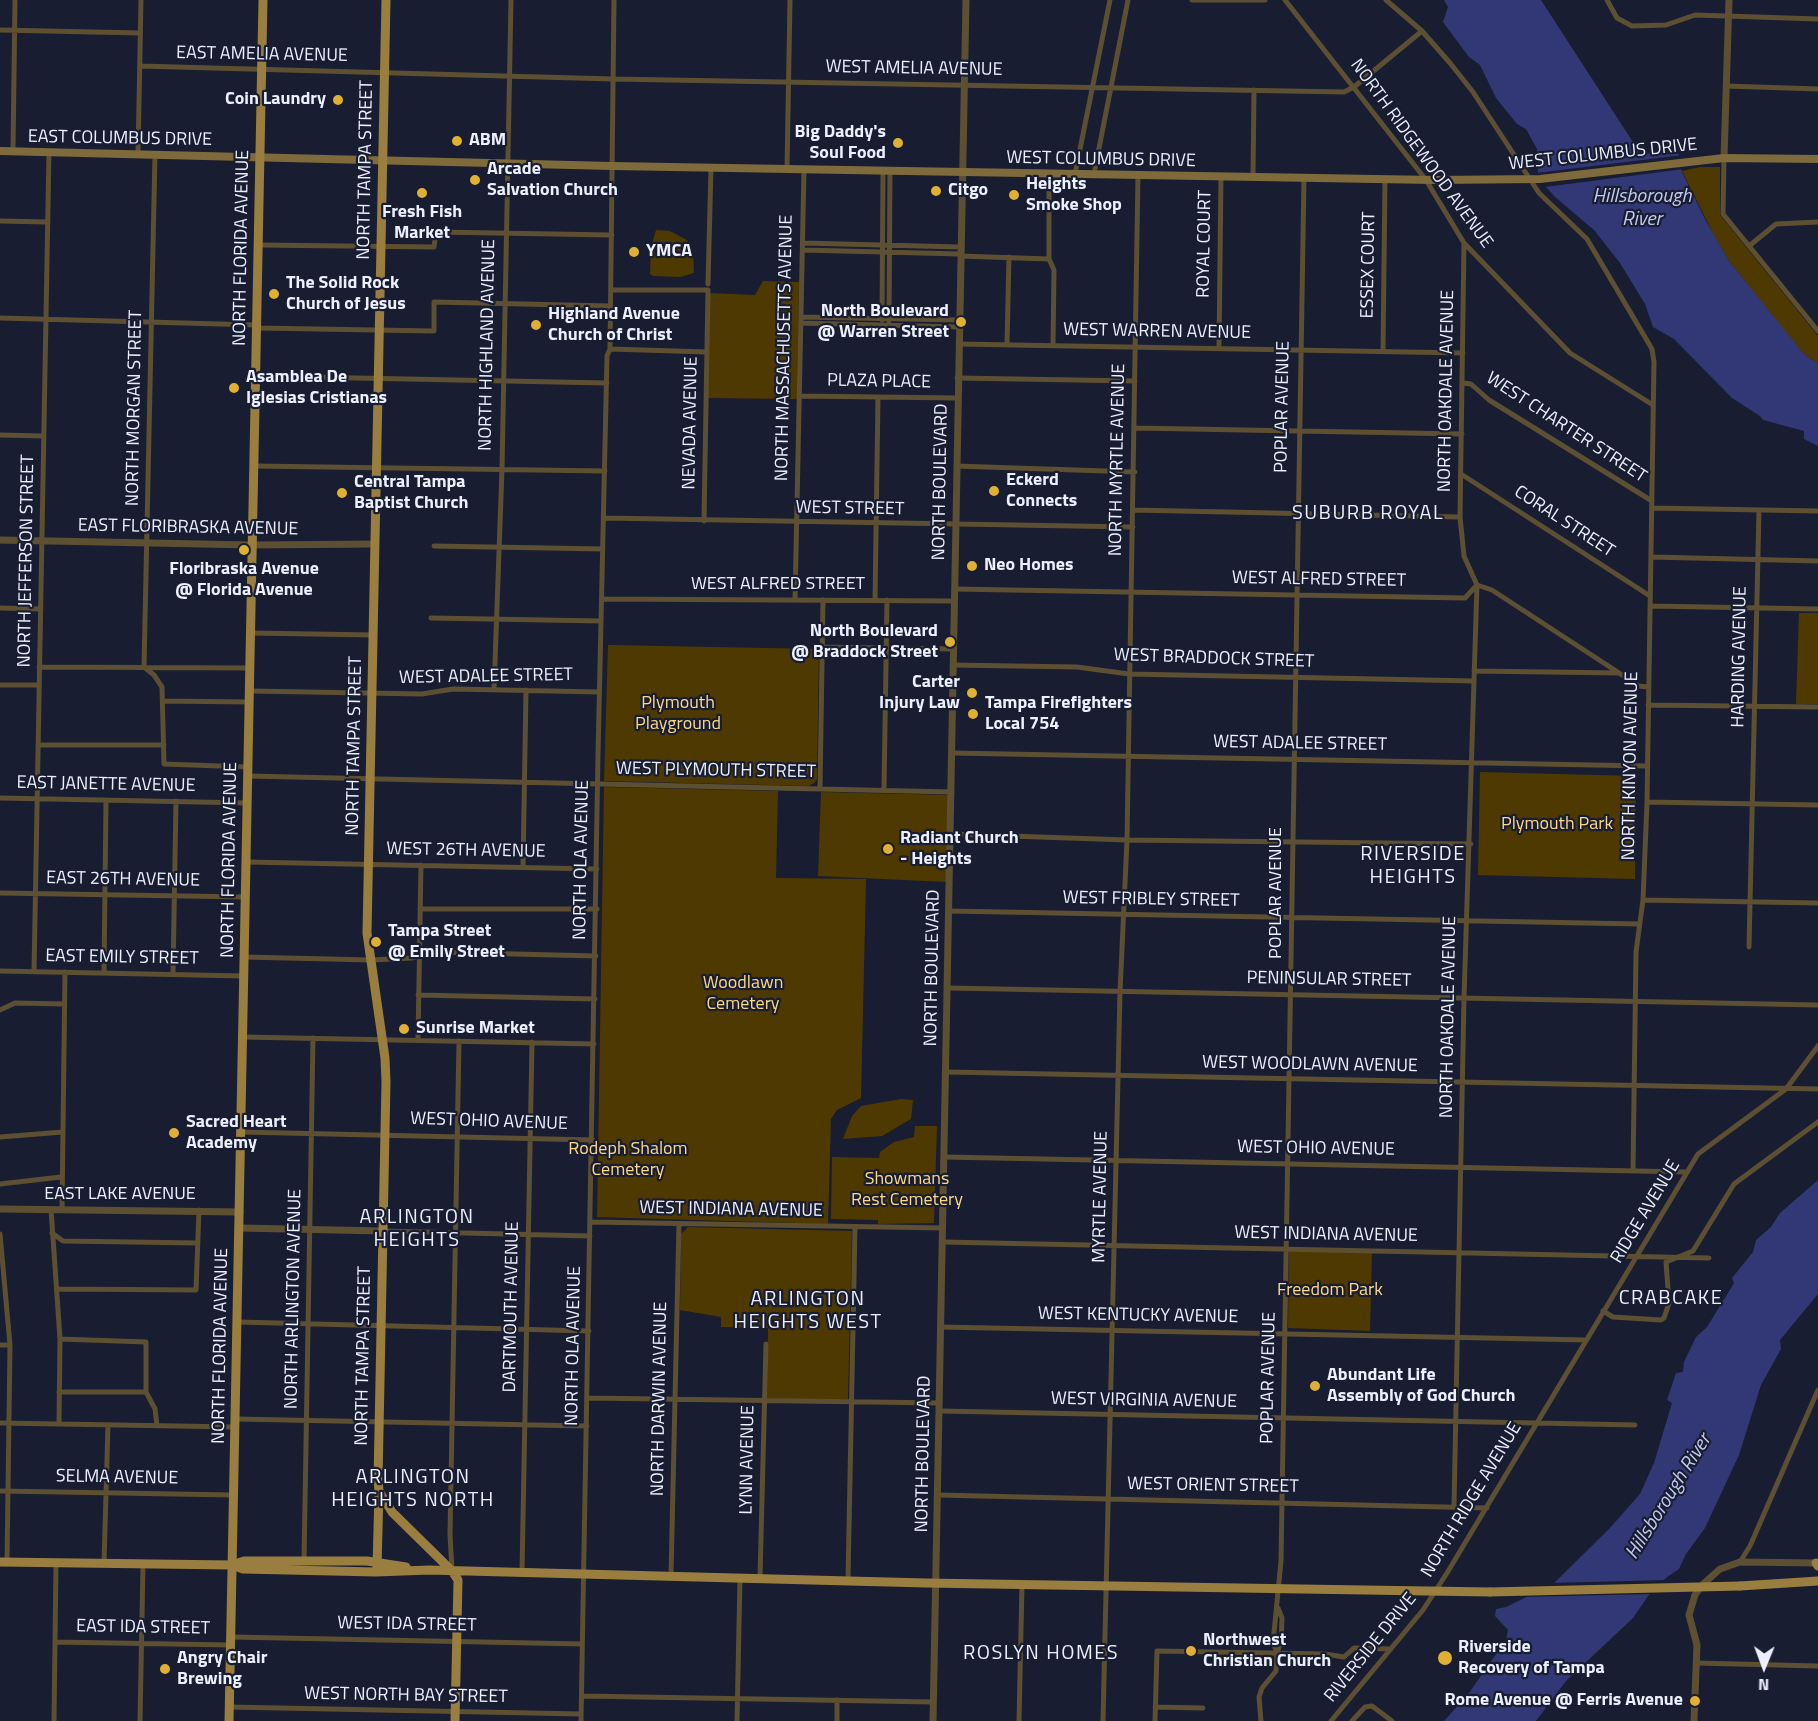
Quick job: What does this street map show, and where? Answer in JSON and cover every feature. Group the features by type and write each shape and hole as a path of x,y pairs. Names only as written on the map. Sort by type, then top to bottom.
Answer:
{"main road":[{"name":"NORTH FLORIDA AVENUE","path":"229,1721 263,0"},
{"name":"NORTH TAMPA STREET","path":"376,1567 385,1058 367,933 386,0"},
{"name":"EAST COLUMBUS DRIVE","path":"0,151 383,160"},
{"name":"WEST COLUMBUS DRIVE","path":"383,160 1385,180 1530,180 1724,158 1818,159"},
{"path":"379,1491 396,1516 452,1570 458,1586 456,1716"},
{"path":"4,1562 232,1565 244,1561 304,1561 429,1570 1433,1593 1740,1586 1818,1581"},
{"path":"232,1565 243,1569 376,1567"}],"street":[{"path":"13,151 15,0"},
{"path":"138,154 141,0"},
{"name":"NORTH HIGHLAND AVENUE","path":"494,690 502,469 511,0"},
{"name":"NORTH OLA AVENUE","path":"581,1718 590,1331 597,783 606,356 610,349 611,306 614,0"},
{"path":"787,169 790,0"},
{"name":"NORTH BOULEVARD","path":"933,1721 952,792 958,323 966,0"},
{"path":"1075,174 1110,0"},
{"path":"1094,174 1128,0"},
{"path":"1192,0 1265,0"},
{"name":"NORTH RIDGEWOOD AVENUE","path":"1285,0 1426,180 1464,243 1570,353 1653,405"},
{"path":"1386,0 1422,31 1473,92 1530,180"},
{"path":"1607,0 1617,18 1632,26 1666,25 1695,15 1818,19"},
{"path":"1729,0 1723,214 1818,330"},
{"path":"0,30 140,33"},
{"path":"1354,87 1422,31"},
{"name":"EAST AMELIA AVENUE","path":"140,66 385,73"},
{"name":"WEST AMELIA AVENUE","path":"385,73 1344,92 1354,87"},
{"path":"1726,87 1818,89"},
{"path":"1253,177 1254,90"},
{"name":"NORTH JEFFERSON STREET","path":"34,972 50,152"},
{"name":"NORTH MORGAN STREET","path":"144,668 155,154"},
{"name":"NEVADA AVENUE","path":"704,521 711,167"},
{"name":"NORTH MASSACHUSETTS AVENUE","path":"795,600 804,169"},
{"path":"885,322 882,248 886,171"},
{"path":"885,322 889,249 886,171"},
{"path":"1049,174 1049,259 1054,270 1053,345"},
{"name":"NORTH MYRTLE AVENUE","path":"1129,674 1135,472 1138,175"},
{"name":"ROYAL COURT","path":"1219,348 1221,176"},
{"name":"POPLAR AVENUE","path":"1261,1721 1259,1697 1262,1688 1276,1671 1277,1652 1281,1643 1282,1618 1278,1608 1289,1164 1296,512 1304,178"},
{"name":"ESSEX COURT","path":"1383,351 1385,180"},
{"name":"NORTH KINYON AVENUE","path":"1530,180 1539,193 1587,239 1602,260 1652,349 1654,362 1647,802 1636,1001 1633,1171"},
{"path":"0,221 48,222"},
{"path":"1749,246 1776,224 1818,222"},
{"path":"259,244 434,247 436,232 612,235"},
{"name":"NORTH OAKDALE AVENUE","path":"1454,1507 1464,998 1471,844 1477,585 1464,556 1460,517 1464,243"},
{"path":"803,247 882,248 1049,259"},
{"path":"1007,344 1009,258"},
{"path":"611,290 708,287"},
{"path":"0,318 434,331 434,302 611,306"},
{"path":"801,320 958,323"},
{"name":"WEST WARREN AVENUE","path":"958,344 1463,352"},
{"path":"610,349 707,352"},
{"path":"256,376 607,383"},
{"path":"957,378 1135,381"},
{"name":"WEST CHARTER STREET","path":"1463,383 1471,384 1488,400 1652,501"},
{"name":"PLAZA PLACE","path":"800,396 957,398"},
{"path":"875,601 878,397"},
{"path":"1135,428 1462,434"},
{"path":"0,435 44,436"},
{"path":"255,466 605,471"},
{"path":"956,466 1135,472"},
{"name":"CORAL STREET","path":"1461,474 1650,596"},
{"name":"WEST CHARTER STREET","path":"1652,508 1818,511"},
{"path":"1133,510 1460,517"},
{"name":"HARDING AVENUE","path":"1749,947 1760,510"},
{"name":"WEST STREET","path":"604,518 1133,527"},
{"name":"EAST FLORIBRASKA AVENUE","path":"0,540 252,545 375,544"},
{"path":"434,546 603,549"},
{"path":"1651,557 1818,561"},
{"path":"1477,585 1492,590 1639,686 1648,687"},
{"name":"WEST ALFRED STREET","path":"954,589 1465,598 1477,585"},
{"name":"WEST ALFRED STREET","path":"602,599 954,602"},
{"path":"820,788 823,600"},
{"path":"884,789 887,600"},
{"path":"1650,606 1818,609"},
{"path":"0,608 41,609"},
{"path":"432,618 601,621"},
{"path":"251,633 374,635"},
{"path":"822,647 954,650"},
{"name":"WEST BRADDOCK STREET","path":"953,665 1077,667 1129,674 1474,681"},
{"path":"39,667 250,668"},
{"path":"38,745 164,745 162,687 154,675 144,668"},
{"path":"1474,671 1619,673"},
{"name":"MYRTLE AVENUE","path":"1103,1721 1129,674"},
{"path":"0,685 39,685"},
{"path":"523,867 526,690"},
{"name":"WEST ADALEE STREET","path":"250,691 599,692"},
{"path":"163,701 250,702"},
{"path":"1648,705 1818,707"},
{"name":"WEST PLYMOUTH STREET","path":"164,745 164,764 248,772 371,778 952,792"},
{"name":"WEST ADALEE STREET","path":"952,753 1647,766"},
{"name":"EAST JANETTE AVENUE","path":"0,798 248,803"},
{"path":"104,973 106,801"},
{"path":"173,974 176,801"},
{"path":"1647,802 1818,805"},
{"path":"951,834 1126,840 1471,844"},
{"path":"247,862 369,864"},
{"name":"WEST 26TH AVENUE","path":"369,864 597,869"},
{"path":"418,1040 421,865"},
{"name":"EAST 26TH AVENUE","path":"0,893 246,897"},
{"path":"1643,900 1818,903"},
{"path":"420,909 597,909"},
{"name":"WEST FRIBLEY STREET","path":"949,911 1640,924"},
{"path":"244,957 371,960 419,956 432,951 596,956"},
{"name":"EAST EMILY STREET","path":"0,971 244,976"},
{"path":"62,1209 65,972"},
{"name":"PENINSULAR STREET","path":"948,988 1818,1005"},
{"path":"418,995 595,999"},
{"path":"0,1010 15,1003 64,1004"},
{"path":"243,1037 594,1044"},
{"name":"NORTH ARLINGTON AVENUE","path":"304,1561 313,1038"},
{"path":"452,1570 452,1422 459,1041"},
{"name":"DARTMOUTH AVENUE","path":"522,1572 532,1042"},
{"name":"RIDGE AVENUE","path":"1536,1424 1698,1154 1786,1089 1818,1046"},
{"name":"WEST WOODLAWN AVENUE","path":"946,1072 1818,1089"},
{"path":"1603,1311 1613,1317 1661,1320 1669,1303 1666,1262 1693,1251 1734,1184 1818,1122"},
{"path":"0,1137 63,1132"},
{"name":"WEST OHIO AVENUE","path":"241,1132 592,1140"},
{"name":"WEST OHIO AVENUE","path":"944,1157 1687,1172"},
{"path":"0,1184 61,1177"},
{"name":"EAST LAKE AVENUE","path":"0,1209 240,1212"},
{"path":"51,1209 60,1340 59,1424"},
{"path":"57,1289 196,1290 199,1210"},
{"name":"WEST INDIANA AVENUE","path":"591,1222 943,1228"},
{"name":"NORTH DARWIN AVENUE","path":"671,1575 679,1224"},
{"path":"848,1579 855,1227"},
{"path":"240,1228 590,1236"},
{"path":"51,1233 63,1241 198,1243"},
{"path":"0,1234 3,1294 10,1345 8,1491 4,1562"},
{"name":"WEST INDIANA AVENUE","path":"943,1242 1709,1258"},
{"path":"238,1323 590,1331"},
{"name":"WEST KENTUCKY AVENUE","path":"941,1327 1586,1340"},
{"path":"60,1340 142,1341 147,1346 146,1392 155,1409 157,1426"},
{"name":"LYNN AVENUE","path":"760,1577 766,1344"},
{"path":"0,1345 10,1345"},
{"path":"1740,1562 1750,1546 1818,1390"},
{"path":"59,1392 146,1392"},
{"name":"WEST VIRGINIA AVENUE","path":"588,1398 851,1402 1112,1416 1635,1425"},
{"path":"0,1423 157,1426 307,1420 587,1426"},
{"name":"NORTH RIDGE AVENUE","path":"1433,1593 1536,1424"},
{"path":"104,1563 108,1425"},
{"name":"SELMA AVENUE","path":"0,1491 233,1495"},
{"name":"WEST ORIENT STREET","path":"938,1495 1486,1508"},
{"path":"1694,1721 1695,1636 1689,1615 1695,1595 1701,1586 1720,1569 1740,1562 1817,1564"},
{"path":"54,1721 57,1563"},
{"path":"140,1721 143,1564"},
{"path":"737,1721 740,1576"},
{"path":"1018,1721 1022,1584"},
{"name":"RIVERSIDE DRIVE","path":"1331,1721 1391,1649 1433,1593"},
{"name":"EAST IDA STREET","path":"54,1642 231,1641"},
{"name":"WEST IDA STREET","path":"231,1641 457,1641 582,1644"},
{"path":"1155,1721 1156,1651 1277,1652 1344,1657 1354,1648 1391,1649"},
{"path":"1696,1664 1818,1666"},
{"path":"582,1696 933,1702"},
{"path":"837,1700 837,1721"},
{"path":"1352,1721 1365,1707 1372,1706 1392,1721"},
{"name":"WEST NORTH BAY STREET","path":"229,1707 456,1716 581,1718"},
{"path":"1155,1707 1203,1708"}],"green space":[{"path":"1700,167 1720,167 1720,215 1818,336 1818,364 1804,354 1729,261 1682,171"},
{"path":"656,230 670,231 687,240 693,251 694,273 680,277 650,274 651,247"},
{"path":"763,281 799,282 797,399 706,398 709,293 755,295"},
{"path":"1799,613 1818,613 1818,704 1796,704"},
{"name":"Plymouth Playground","path":"608,645 819,649 817,779 809,786 604,781"},
{"name":"Plymouth Park","path":"1480,772 1636,776 1635,879 1478,875"},
{"name":"Woodlawn Cemetery","path":"604,787 778,791 776,878 866,879 861,1098 837,1110 831,1119 828,1224 597,1217"},
{"path":"821,792 949,795 947,882 818,876"},
{"path":"901,1099 913,1100 911,1119 882,1136 843,1139 852,1116 861,1106"},
{"name":"Showmans Rest Cemetery","path":"915,1126 937,1126 934,1223 878,1224 878,1220 831,1219 832,1157 879,1158 880,1152 894,1142 914,1137"},
{"path":"688,1227 852,1231 848,1399 767,1399 768,1328 721,1327 721,1317 680,1310 681,1234"},
{"name":"Freedom Park","path":"1289,1251 1372,1253 1370,1331 1288,1328"}],"water":[{"name":"Hillsborough River","path":"1444,0 1541,0 1640,153 1679,154 1682,172 1729,261 1804,354 1818,364 1818,446 1804,439 1804,431 1763,420 1732,398 1674,339 1653,327 1645,304 1620,263 1594,230 1545,186 1538,173 1537,149 1526,129 1517,124 1496,98 1480,65 1469,57 1443,22 1448,7"},
{"name":"Hillsborough River","path":"1818,1180 1818,1294 1780,1340 1781,1349 1761,1385 1739,1455 1705,1528 1686,1554 1679,1569 1667,1577 1648,1596 1633,1618 1566,1681 1536,1721 1444,1721 1469,1693 1506,1640 1508,1630 1495,1616 1496,1609 1506,1607 1553,1584 1609,1529 1640,1494 1654,1463 1672,1403 1667,1400 1676,1373 1683,1372 1684,1362 1696,1337 1707,1327 1734,1283 1732,1278 1753,1252 1756,1240 1771,1227 1780,1213"}],"pier":[{"path":"1683,155 1684,169 1545,187 1536,173"},
{"path":"1668,1580 1654,1594 1521,1597 1548,1583"}],"place":[{"name":"Coin Laundry","path":"338,100"},
{"name":"ABM","path":"457,141"},
{"name":"Big Daddy's Soul Food","path":"898,143"},
{"name":"Arcade Salvation Church","path":"475,180"},
{"name":"Citgo","path":"936,191"},
{"name":"Fresh Fish Market","path":"422,193"},
{"name":"Heights Smoke Shop","path":"1014,195"},
{"name":"YMCA","path":"634,252"},
{"name":"The Solid Rock Church of Jesus","path":"274,294"},
{"name":"North Boulevard @ Warren Street","path":"961,322"},
{"name":"Highland Avenue Church of Christ","path":"536,325"},
{"name":"Asamblea De Iglesias Cristianas","path":"234,388"},
{"name":"Eckerd Connects","path":"994,491"},
{"name":"Central Tampa Baptist Church","path":"342,493"},
{"name":"Floribraska Avenue @ Florida Avenue","path":"244,550"},
{"name":"Neo Homes","path":"972,566"},
{"name":"North Boulevard @ Braddock Street","path":"950,642"},
{"name":"Carter Injury Law","path":"972,693"},
{"name":"Tampa Firefighters Local 754","path":"973,714"},
{"name":"Radiant Church - Heights","path":"888,849"},
{"name":"Tampa Street @ Emily Street","path":"376,942"},
{"name":"Sunrise Market","path":"404,1029"},
{"name":"Sacred Heart Academy","path":"174,1133"},
{"name":"Abundant Life Assembly of God Church","path":"1315,1386"},
{"name":"Northwest Christian Church","path":"1191,1651"},
{"name":"Riverside Recovery of Tampa","path":"1445,1658"},
{"name":"Angry Chair Brewing","path":"165,1669"},
{"name":"Rome Avenue @ Ferris Avenue","path":"1695,1701"}],"district":[{"name":"SUBURB ROYAL","path":"1368,514"},
{"name":"RIVERSIDE HEIGHTS","path":"1413,866"},
{"name":"ARLINGTON HEIGHTS","path":"417,1230"},
{"name":"CRABCAKE","path":"1671,1299"},
{"name":"ARLINGTON HEIGHTS WEST","path":"808,1312"},
{"name":"ARLINGTON HEIGHTS NORTH","path":"413,1490"},
{"name":"ROSLYN HOMES","path":"1041,1654"}],"park label":[{"name":"Rodeph Shalom Cemetery","path":"628,1160"}]}
